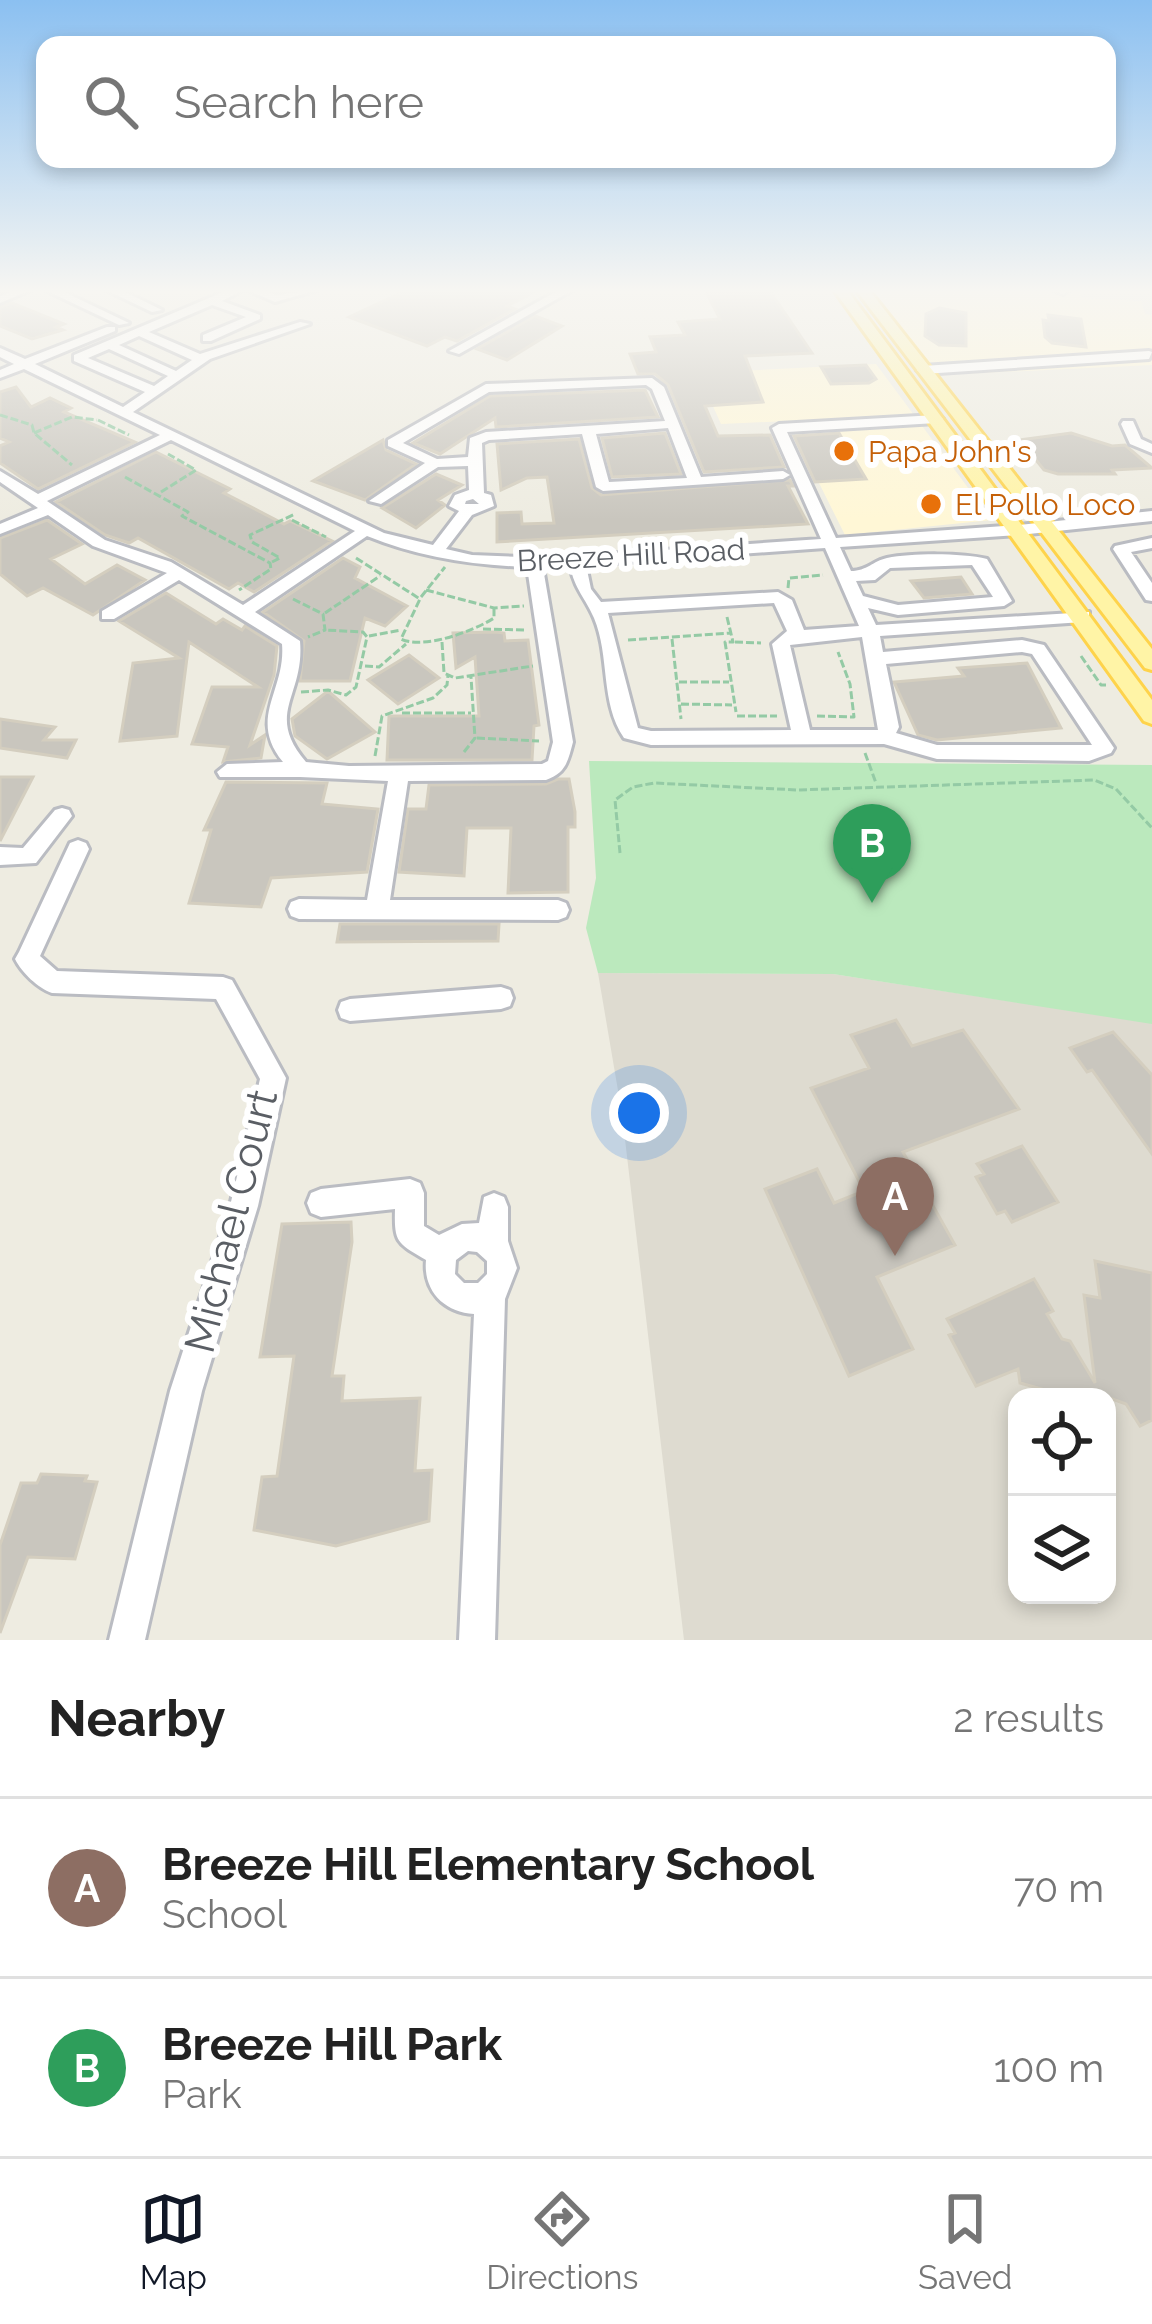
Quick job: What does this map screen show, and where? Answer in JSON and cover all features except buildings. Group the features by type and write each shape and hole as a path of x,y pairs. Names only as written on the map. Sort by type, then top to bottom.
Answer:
{"main road":[{"path":"897,367 1152,716"},
{"path":"920,367 1046,527 1144,641 1152,663"}],"street":[{"name":"Breeze Hill Road","path":"30,367 366,530 454,556 577,561 1152,516"},
{"path":"98,367 158,392"},
{"path":"157,367 178,376"},
{"path":"122,411 191,367"},
{"path":"923,370 975,367"},
{"path":"436,463 393,443 486,388 647,380 658,387 696,482"},
{"path":"771,412 831,544 837,575 856,600 870,632 889,727 884,737"},
{"path":"779,428 936,419"},
{"path":"435,553 467,511 457,506 458,500 477,494 476,441 486,436 673,424"},
{"path":"1128,424 1135,441 1152,449"},
{"path":"589,430 603,488 783,476"},
{"path":"0,530 91,474 171,435"},
{"path":"376,501 436,463 475,460"},
{"path":"0,476 99,543 178,573 292,643 293,667 272,730 278,746 300,769"},
{"path":"244,611 366,530"},
{"path":"1152,544 1121,549 1152,596"},
{"path":"837,575 869,576 886,563 972,560 981,562 1004,601 898,610 856,600"},
{"path":"577,561 583,589 596,608 608,642 624,723 631,733 683,739 884,737 937,752 958,741 1001,738 1034,753 1089,754 1103,748 1038,649 1022,646 878,659"},
{"path":"227,772 546,772 557,765 562,742 533,562"},
{"path":"108,615 178,573"},
{"path":"596,608 778,597 786,604 802,737"},
{"path":"789,639 1083,616"},
{"path":"377,909 398,773"},
{"path":"0,856 28,857 62,816"},
{"name":"Michael Court","path":"78,849 27,958 52,982 224,988 274,1078 244,1206 186,1391 127,1640"},
{"path":"299,909 558,910"},
{"path":"350,1010 501,998"},
{"path":"321,1203 410,1193 409,1234 444,1254"},
{"path":"477,1640 490,1292 501,1267 493,1244 494,1208"},
{"path":"490,1292 469,1301 448,1291 442,1280 444,1254 461,1237 484,1237 493,1244"}],"path":[{"path":"98,420 122,411"},
{"path":"34,433 82,414 135,438 143,449 162,451 196,470 158,494"},
{"path":"0,415 32,425 34,433 58,450 59,458 91,474"},
{"path":"109,465 188,512 182,516 270,563 272,569 224,599"},
{"path":"270,563 280,558 252,542 250,536 312,504"},
{"path":"288,518 420,599"},
{"path":"454,556 420,599 401,639 427,648 454,631 542,628"},
{"path":"778,597 790,586 789,578 837,575"},
{"path":"323,614 380,576"},
{"path":"427,590 494,608 507,607"},
{"path":"275,591 323,614"},
{"path":"481,628 494,618 494,608"},
{"path":"323,614 325,630"},
{"path":"367,637 404,629"},
{"path":"292,643 325,630 363,632 367,637"},
{"path":"608,642 730,633 733,642"},
{"path":"737,716 854,717 850,684 834,643 844,643 841,633"},
{"path":"716,634 718,642 789,639"},
{"path":"284,694 328,690 346,694 356,687 367,637"},
{"path":"672,637 683,739"},
{"path":"442,640 444,673 448,675 548,664"},
{"path":"680,704 735,705 725,642"},
{"path":"361,666 379,667 408,643"},
{"path":"371,773 382,716 433,698 447,685 448,675"},
{"path":"470,676 475,738"},
{"path":"677,682 731,682"},
{"path":"394,713 474,713"},
{"path":"462,773 464,745 475,738 562,742"},
{"path":"620,853 615,800 625,788 649,782 736,790 1094,780 1116,789 1152,828"}],"shaded area":[{"path":"878,367 992,520 845,535 788,421 721,424 698,373"},
{"path":"932,367 1119,367 939,375"},
{"path":"598,973 833,974 1152,1023 1152,1640 684,1640 622,1114"}],"green space":[{"path":"589,761 1152,765 1152,1024 833,974 598,973 586,928 596,878"}],"place":[{"name":"Papa John's","path":"844,451"},
{"name":"El Pollo Loco","path":"931,504"},
{"name":"Breeze Hill Park","path":"872,903"},
{"name":"Breeze Hill Elementary School","path":"895,1256"}]}
